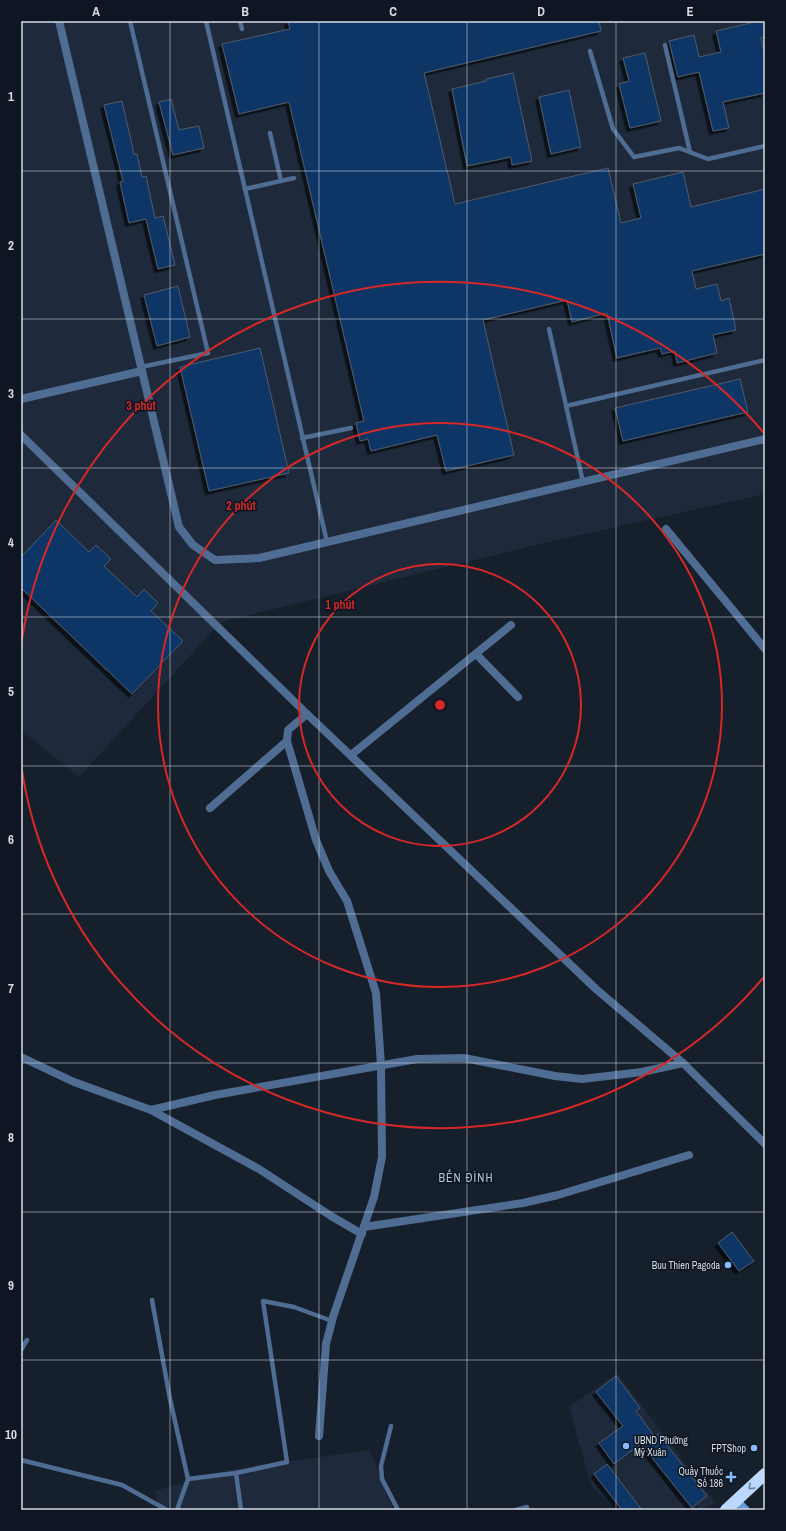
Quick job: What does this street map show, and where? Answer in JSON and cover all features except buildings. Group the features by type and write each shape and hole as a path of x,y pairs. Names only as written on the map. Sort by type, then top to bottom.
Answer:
{"highway":[{"path":"726,1510 765,1474"}],"main road":[{"path":"737,1501 746,1510"}],"street":[{"path":"59,21 179,527 193,545 215,560 259,558 765,439"},
{"path":"21,399 141,369"},
{"path":"21,435 307,714 596,988 683,1063 765,1144"},
{"path":"666,529 765,649"},
{"path":"351,755 511,625"},
{"path":"476,654 518,697"},
{"path":"307,714 288,730 286,741 316,840 329,871 346,901 376,993 381,1065 382,1157 374,1197 332,1321 326,1344 319,1436"},
{"path":"210,808 286,741"},
{"path":"21,1057 74,1082 151,1110 259,1169 331,1216 363,1230 523,1204 558,1196 689,1155"},
{"path":"151,1110 215,1095 417,1059 464,1058 555,1076 582,1079 642,1072 683,1063"}],"lane":[{"path":"130,21 208,353 141,369"},
{"path":"206,21 327,542"},
{"path":"240,21 242,29"},
{"path":"665,45 690,152"},
{"path":"590,51 613,129 634,157 679,148 708,159 765,146"},
{"path":"270,133 280,181"},
{"path":"245,189 294,178"},
{"path":"549,329 583,482"},
{"path":"566,406 765,360"},
{"path":"302,438 351,428"},
{"path":"152,1300 170,1399 188,1479 177,1510"},
{"path":"188,1479 236,1473 287,1462 262,1301 294,1307 332,1321"},
{"path":"21,1350 27,1340"},
{"path":"391,1426 381,1466 382,1479 398,1510"},
{"path":"21,1460 122,1485 167,1510"},
{"path":"236,1473 241,1510"},
{"path":"516,1510 527,1506"}],"shaded area":[{"path":"21,21 765,21 765,494 540,544 221,622 79,777 21,730"},
{"name":"UBND Phường Mỹ Xuân","path":"617,1373 715,1502 704,1510 616,1510 591,1485 569,1407"},
{"path":"370,1450 393,1510 160,1510 155,1491 227,1470"}],"place":[{"name":"Buu Thien Pagoda","path":"728,1265"},
{"name":"UBND Phường Mỹ Xuân","path":"626,1446"},
{"name":"FPTShop","path":"754,1448"},
{"name":"Quầy Thuốc Số 186","path":"731,1477"}],"district":[{"name":"BẾN ĐÌNH","path":"466,1178"}]}
